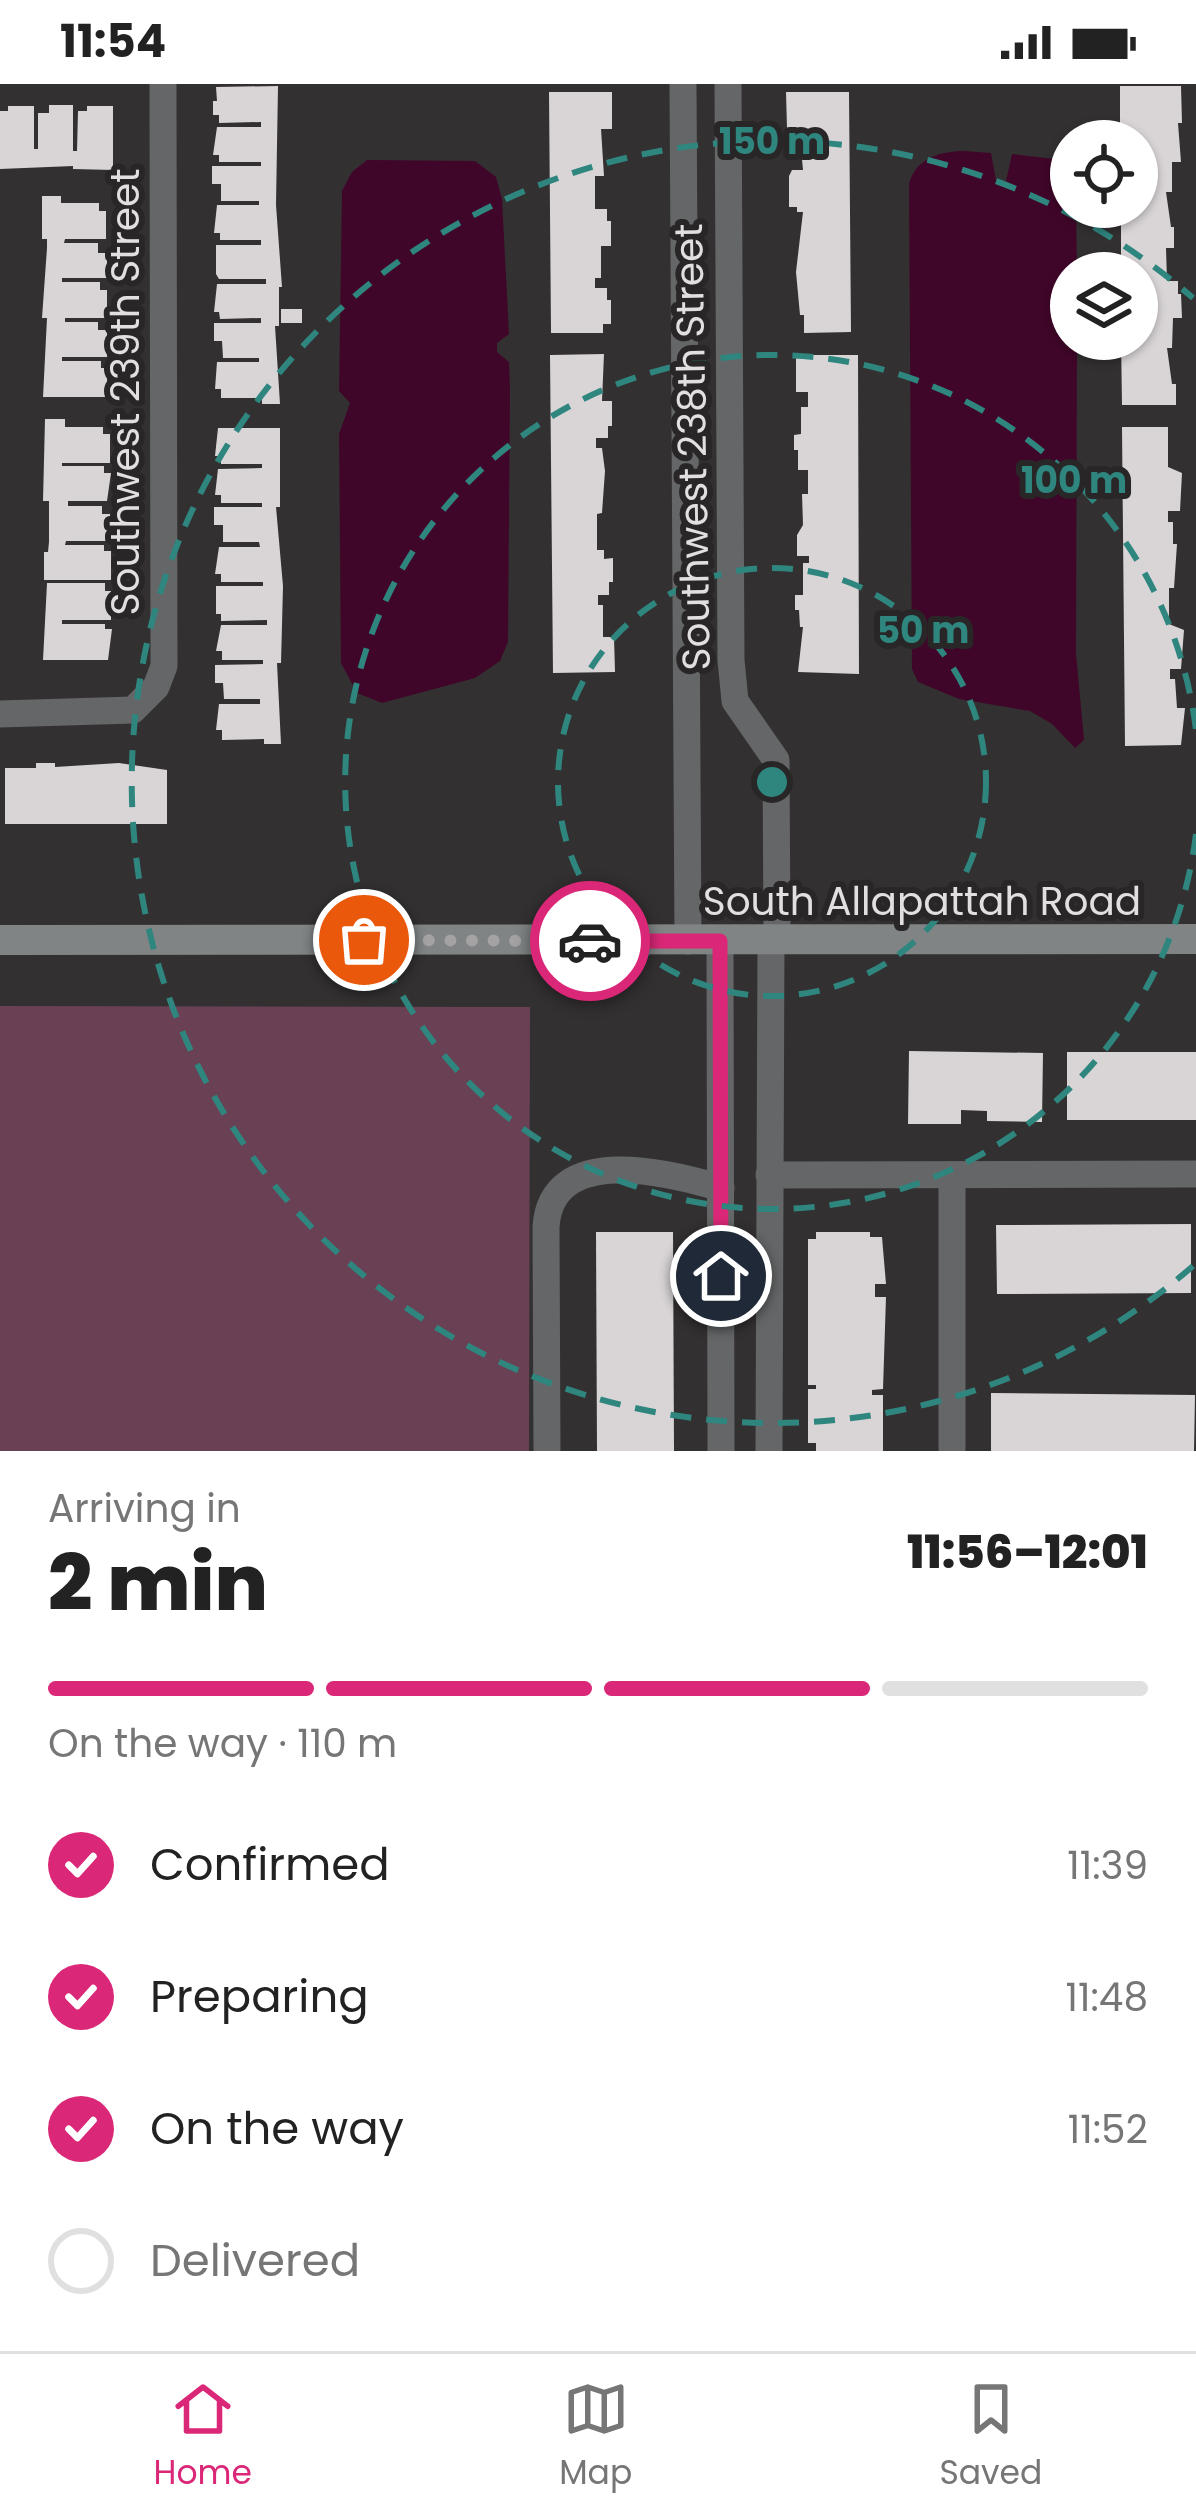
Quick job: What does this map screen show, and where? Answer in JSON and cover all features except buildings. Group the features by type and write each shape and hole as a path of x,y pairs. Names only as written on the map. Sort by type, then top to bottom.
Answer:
{"main road":[{"name":"South Allapattah Road","path":"0,940 1196,940"}],"street":[{"name":"Southwest 239th Street","path":"0,714 134,710 161,676 165,654 163,84"},
{"name":"Southwest 238th Street","path":"683,84 688,941"},
{"name":"Southwest 238th Street","path":"728,84 730,659 735,701 776,760 769,1451"},
{"path":"687,701 735,701"},
{"path":"720,941 721,1451"},
{"path":"548,1451 546,1218 553,1198 570,1180 594,1172 663,1172 721,1188"},
{"path":"770,1175 1196,1174"},
{"path":"952,1175 952,1451"}],"shaded area":[{"path":"946,153 991,153 996,181 1006,181 1012,154 1050,158 1050,228 1076,228 1077,252 1050,252 1050,360 1077,360 1076,654 1084,740 1075,748 1052,724 1030,711 959,699 918,682 912,669 909,184 917,168"},
{"path":"367,160 475,161 496,177 502,199 509,334 497,343 497,352 509,362 510,389 508,642 500,661 475,678 382,703 357,693 341,663 339,434 350,403 339,391 342,191 352,172"},
{"path":"0,1006 530,1007 529,1451 0,1451"}],"way so far":[{"path":"364,940 590,941"}],"route":[{"path":"590,941 720,941 721,1276"}]}
